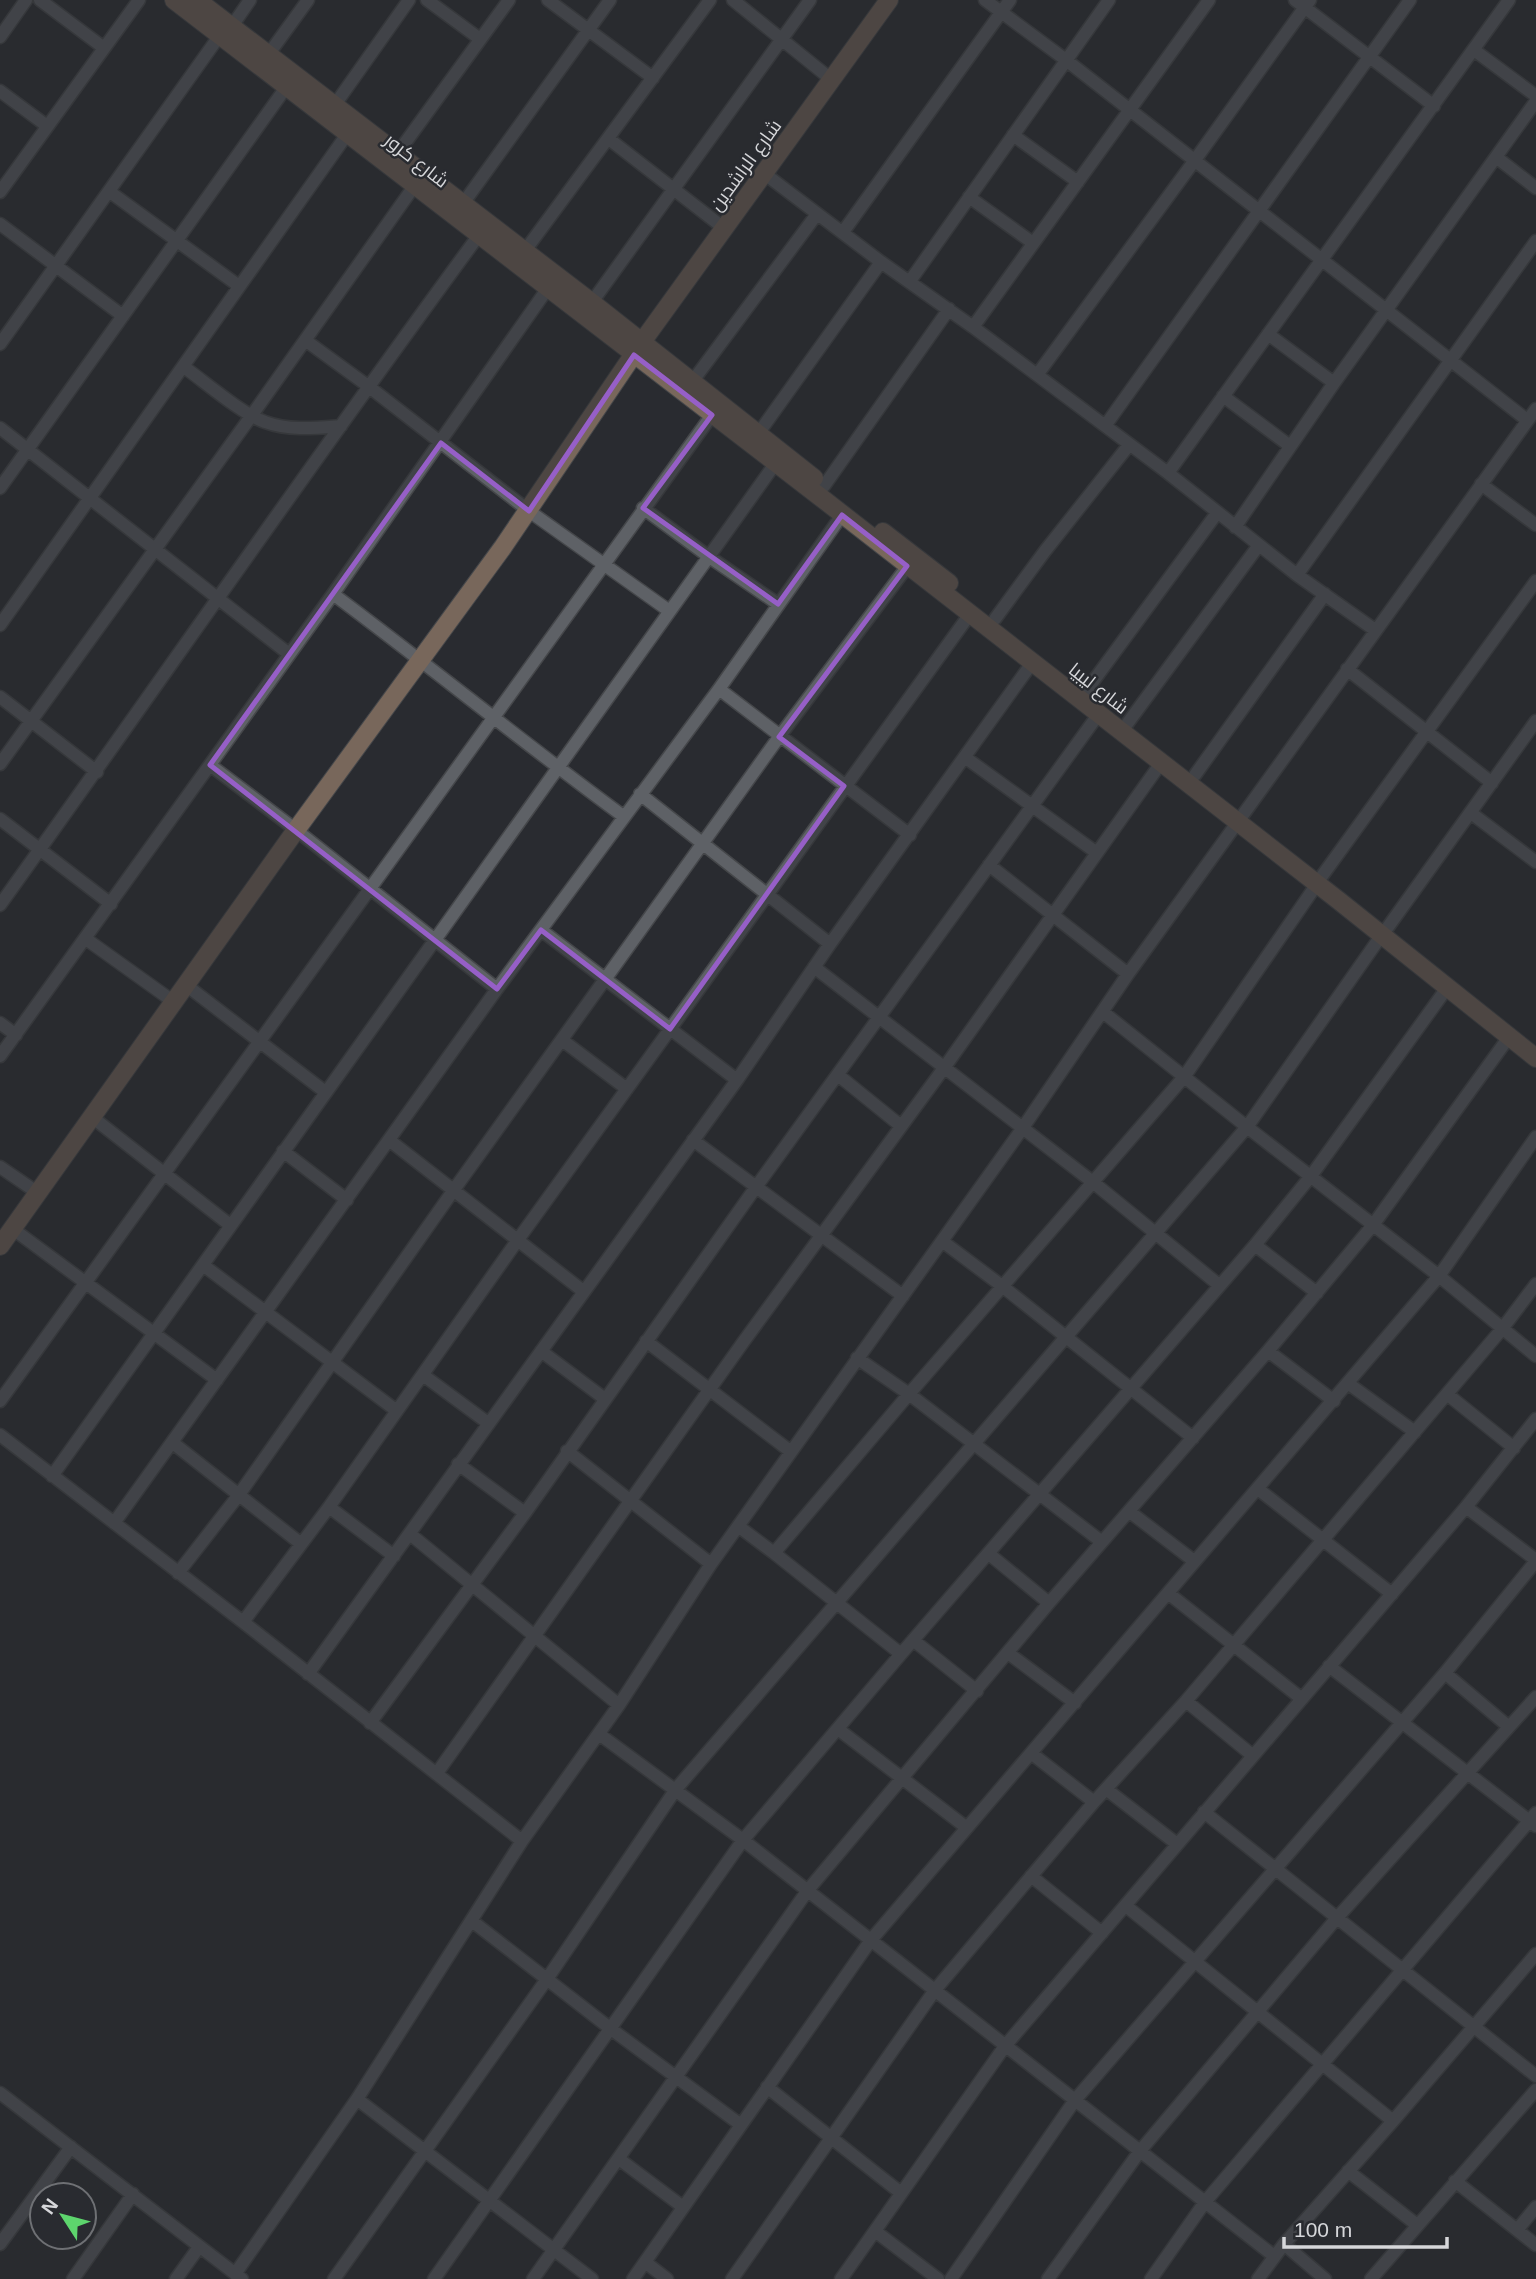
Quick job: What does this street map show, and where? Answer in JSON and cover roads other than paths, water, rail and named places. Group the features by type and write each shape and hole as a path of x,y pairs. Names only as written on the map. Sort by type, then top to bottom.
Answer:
{"main road":[{"name":"شارع كرور","path":"174,0 268,55 524,252 587,309 638,348"},
{"name":"شارع كرور","path":"197,0 226,31 286,86 548,288 587,309"},
{"name":"شارع الراشدين","path":"0,1247 296,830 528,511 638,348 890,0"},
{"name":"شارع ليبيا","path":"638,348 692,382 824,486 865,525 911,561 995,619 1126,724 1195,775 1240,818"},
{"name":"شارع ليبيا","path":"638,348 712,415 842,515 865,525"},
{"name":"شارع ليبيا","path":"911,561 970,614 1098,715 1240,818 1341,896 1504,1028 1536,1058"},
{"name":"شارع ليبيا","path":"1385,931 1447,988 1504,1028 1536,1044"}],"street":[{"path":"0,37 26,0"},
{"path":"40,0 104,48"},
{"path":"0,192 139,0"},
{"path":"0,344 250,0"},
{"path":"268,55 307,0"},
{"path":"334,106 409,0"},
{"path":"427,0 480,39"},
{"path":"397,154 509,0"},
{"path":"548,0 653,78"},
{"path":"462,205 610,0"},
{"path":"524,252 710,0"},
{"path":"733,0 832,80"},
{"path":"587,309 810,0"},
{"path":"985,0 1131,110 1527,421"},
{"path":"843,232 1010,0"},
{"path":"910,281 1109,0"},
{"path":"973,327 1209,0"},
{"path":"1105,426 1410,0"},
{"path":"1168,474 1509,0"},
{"path":"1037,375 1195,160 1303,3 1434,106"},
{"path":"1235,527 1536,99 1474,50"},
{"path":"0,488 286,86"},
{"path":"0,91 47,126"},
{"path":"0,625 348,133"},
{"path":"1013,135 1078,182"},
{"path":"609,139 724,229"},
{"path":"1496,157 1536,188"},
{"path":"765,174 1105,426 1297,575 1375,630"},
{"path":"0,764 415,185"},
{"path":"110,192 239,286"},
{"path":"970,197 1033,243"},
{"path":"692,382 817,214"},
{"path":"0,224 123,316"},
{"path":"0,905 97,772 368,386 480,235"},
{"path":"1297,575 1536,241"},
{"path":"758,434 881,262"},
{"path":"0,1056 441,443 548,288"},
{"path":"824,486 949,309"},
{"path":"1268,334 1334,383"},
{"path":"305,340 528,511 668,610"},
{"path":"184,367 267,423 310,429 341,426"},
{"path":"1223,396 1290,446"},
{"path":"1,2097 71,2147 239,2276 357,2099 522,1841 619,1705 737,1526 1022,1129 1128,974 1536,409"},
{"path":"0,1401 712,415"},
{"path":"0,429 289,654"},
{"path":"995,619 1129,445"},
{"path":"52,1476 324,1091 775,464"},
{"path":"1481,484 1536,526"},
{"path":"643,508 778,604"},
{"path":"1086,691 1217,513"},
{"path":"114,1523 497,989 719,689 842,515"},
{"path":"1126,724 1259,545"},
{"path":"178,1573 238,1496 779,737 911,561"},
{"path":"774,1553 1184,1077 1320,880 1536,581"},
{"path":"333,594 623,816"},
{"path":"1195,775 1325,594"},
{"path":"243,1622 329,1507 517,1241 970,614"},
{"path":"308,1674 737,1080 830,944 1032,663"},
{"path":"1347,669 1492,783"},
{"path":"719,689 910,835"},
{"path":"0,697 97,772"},
{"path":"370,1723 525,1513 756,1186 1098,715"},
{"path":"334,2279 547,1979 676,1789 1247,1127 1492,783 1531,740 1536,721"},
{"path":"966,758 1097,853"},
{"path":"437,1773 1161,763"},
{"path":"211,765 497,989"},
{"path":"640,794 830,944"},
{"path":"1471,813 1535,858"},
{"path":"0,819 111,904"},
{"path":"989,865 1128,974"},
{"path":"541,930 737,1080"},
{"path":"86,939 174,1002"},
{"path":"814,967 1094,1182 1219,1285"},
{"path":"186,985 324,1091"},
{"path":"434,2279 743,1840 1255,1245 1311,1176 1447,988"},
{"path":"1103,1012 1439,1276 1536,1356"},
{"path":"0,1023 16,1035"},
{"path":"533,2279 808,1890 1373,1225 1504,1028"},
{"path":"562,1040 627,1089"},
{"path":"838,1075 901,1126"},
{"path":"92,1117 230,1225"},
{"path":"633,2279 871,1940 1439,1276 1536,1136"},
{"path":"389,1140 583,1292"},
{"path":"693,1140 903,1296"},
{"path":"283,1151 347,1200"},
{"path":"0,1167 38,1193"},
{"path":"13,1229 217,1380"},
{"path":"942,1241 1193,1438"},
{"path":"1255,1245 1317,1293"},
{"path":"203,1265 397,1411"},
{"path":"732,2279 935,1990 1415,1432 1502,1329 1536,1284"},
{"path":"646,1341 790,1451"},
{"path":"541,1351 605,1399"},
{"path":"1268,1351 1334,1401"},
{"path":"858,1358 1102,1542"},
{"path":"423,1375 488,1423"},
{"path":"1349,1384 1415,1432"},
{"path":"1447,1394 1514,1448"},
{"path":"841,2279 1005,2046 1466,1507 1536,1419"},
{"path":"0,1435 522,1841"},
{"path":"173,1443 300,1543"},
{"path":"567,1451 711,1564"},
{"path":"458,1464 525,1513"},
{"path":"1258,1489 1391,1594"},
{"path":"329,1507 394,1556"},
{"path":"951,2279 1075,2100 1445,1673 1536,1560 1466,1507"},
{"path":"1130,1512 1194,1561"},
{"path":"737,1526 901,1654"},
{"path":"410,1534 619,1705"},
{"path":"989,1554 1049,1604"},
{"path":"1168,1592 1302,1699"},
{"path":"913,1640 976,1691"},
{"path":"1008,1653 1074,1703"},
{"path":"1151,2279 1205,2202 1401,1970 1534,1820 1466,1773 1329,1666"},
{"path":"1445,1673 1509,1727"},
{"path":"1048,2279 1140,2151 1336,1919 1536,1697"},
{"path":"1186,1701 1252,1755"},
{"path":"838,1729 967,1828"},
{"path":"599,1734 808,1890 1274,2256"},
{"path":"1031,1753 1094,1802"},
{"path":"1106,1788 1177,1844"},
{"path":"1204,1812 1536,2076"},
{"path":"1031,1876 1102,1933"},
{"path":"1126,1906 1393,2121"},
{"path":"472,1921 741,2125"},
{"path":"1258,2279 1284,2244 1536,1954"},
{"path":"768,2087 901,2193"},
{"path":"1371,2279 1536,2090"},
{"path":"357,2099 592,2279"},
{"path":"0,2244 71,2147"},
{"path":"619,2159 683,2207"},
{"path":"1348,2171 1417,2225"},
{"path":"1455,2181 1536,2245"},
{"path":"73,2279 133,2194"},
{"path":"1517,2230 1536,2207"},
{"path":"875,2231 938,2279"},
{"path":"1284,2244 1325,2279"},
{"path":"176,2279 199,2247"},
{"path":"645,2262 667,2279"}]}
